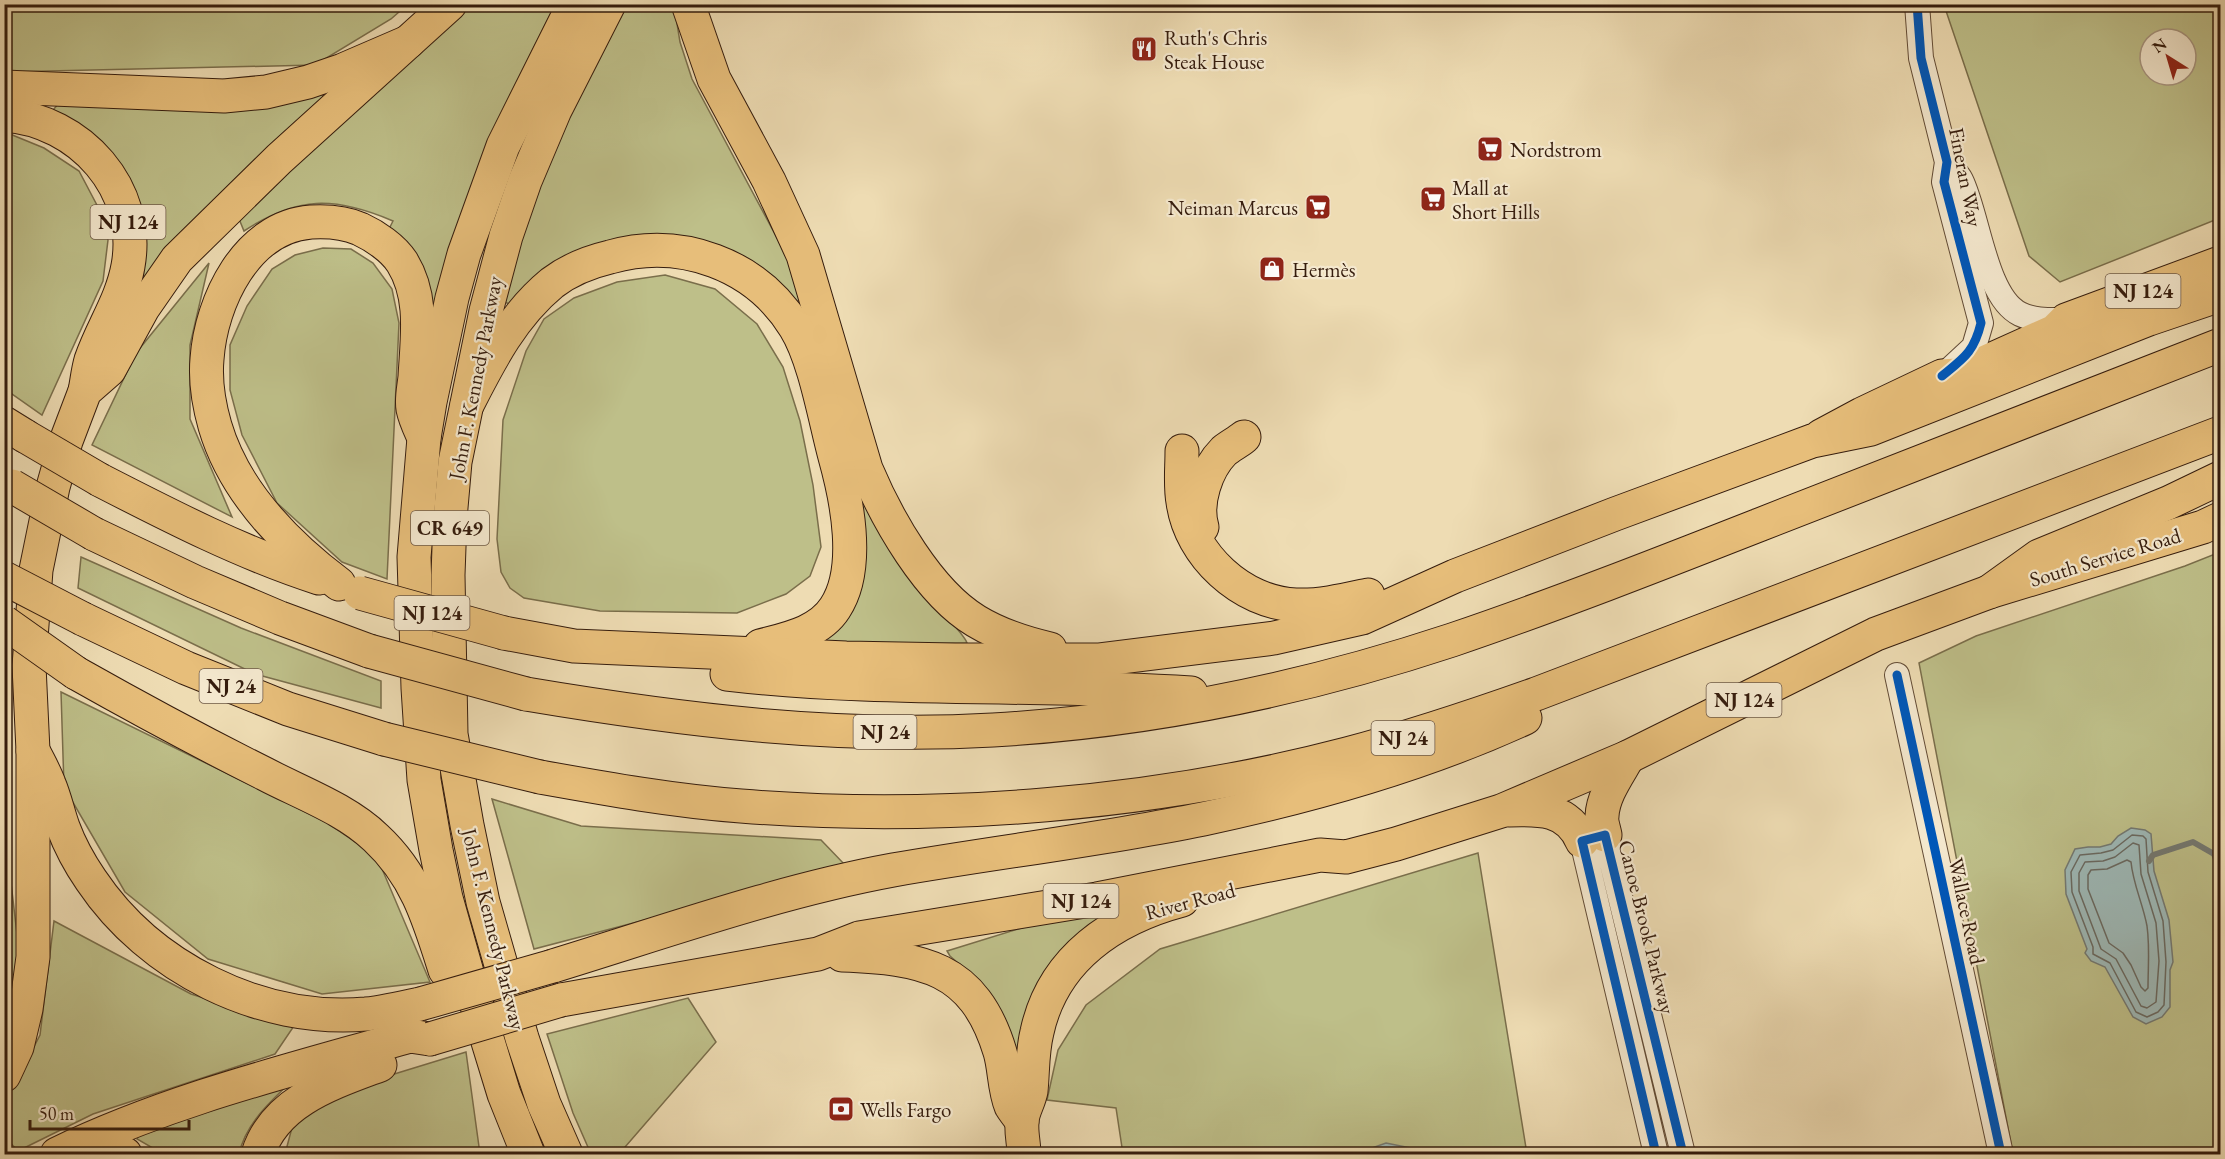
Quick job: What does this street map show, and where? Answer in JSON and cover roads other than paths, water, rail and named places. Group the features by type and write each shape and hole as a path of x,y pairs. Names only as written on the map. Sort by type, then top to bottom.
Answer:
{"main road":[{"path":"85,391 109,370 143,308 177,259 279,159 450,4"},
{"name":"John F. Kennedy Parkway","path":"528,1155 504,1094 446,898 424,780 418,688 414,557 424,438 452,298 478,212 515,120 574,4"},
{"name":"John F. Kennedy Parkway","path":"566,1155 544,1104 522,1038 483,902 451,734 448,575 450,519 455,462 466,405 486,311 506,236 521,192 555,110 609,4"},
{"path":"699,14 714,79 769,181 803,255 866,469 878,496 915,559 935,584 960,609 989,628 1004,636 1033,645 1098,660"},
{"path":"4,87 224,96 266,92 334,73 408,42"},
{"name":"NJ 124","path":"4,114 56,127 83,146 103,166 115,185 126,209 130,240 128,265 121,293 91,360 85,391 52,487 36,570 29,666 33,751 33,957 26,1009 17,1047 4,1075"},
{"path":"349,589 288,542 240,480 226,457 210,405 207,358 216,313 226,287 244,260 261,243 285,228 305,223 336,222 370,233 401,260 410,276 418,307 412,407 424,438"},
{"path":"466,405 497,346 525,310 553,283 576,268 623,253 652,250 677,251 699,255 731,267 747,276 770,296 785,312 796,329 810,359 842,482 848,537 847,577 843,594 834,610 809,631 736,653"},
{"name":"NJ 124","path":"15,429 100,480 149,505 288,568 349,589 504,633 574,646 955,660 1098,660 1274,638 1362,618 1455,576 1812,441 1942,376 1958,375 2055,332 2066,320 2220,263"},
{"path":"1812,441 1871,429 2149,319 2220,295"},
{"name":"NJ 24","path":"8,484 94,534 195,582 280,618 369,651 526,694 670,717 837,732 935,732 998,729 1152,712 1243,696 1357,669 1452,640 1715,542 2220,345"},
{"name":"NJ 24","path":"4,578 83,620 186,668 277,705 384,739 540,777 637,794 742,806 861,811 989,809 1106,799 1225,780 1344,754 1408,736 1536,694 2220,433"},
{"path":"1212,561 1200,519 1202,492 1212,468 1224,452 1244,438"},
{"path":"1182,451 1183,502 1190,528 1212,561 1232,581 1264,600 1295,606 1333,603 1455,576"},
{"path":"1989,592 2039,556 2168,503 2220,478"},
{"name":"South Service Road","path":"1989,592 2220,519"},
{"name":"NJ 124","path":"59,1153 121,1127 228,1089 410,1036 430,1039 561,1000 818,954 859,938 1097,899 1320,855 1346,857 1396,844 1501,811 1628,758 1876,634 1989,592"},
{"path":"33,751 50,786 70,843 91,880 124,920 169,959 220,988 274,1006 303,1011 365,1014 420,1004 800,891 891,871 1201,819 1306,795 1474,741 1751,611"},
{"path":"4,622 75,673 152,717 335,810 375,837 406,873 419,894 445,970 470,982"},
{"path":"574,646 612,662 852,684 1132,689 1243,696"},
{"path":"1501,811 1540,808 1561,817 1594,838 1611,785 1628,758"},
{"name":"River Road","path":"1024,1155 1022,1121 1030,1094 1033,1053 1044,1008 1054,986 1083,951 1115,926 1142,913 1196,896 1324,870 1346,857"},
{"name":"River Road","path":"818,954 886,957 911,961 951,978 966,990 986,1014 1000,1053 1011,1106 1022,1121"},
{"path":"258,1155 268,1132 300,1100 320,1088 418,1051 430,1039"},
{"path":"504,1094 506,1155"},
{"path":"59,1153 95,1150 125,1155"}],"street":[{"name":"Fineran Way","path":"1917,4 1922,58 1947,162 1944,182 1981,323 1974,347 1942,376"},
{"name":"Fineran Way","path":"1947,162 1961,179 1989,269 2000,295 2008,306 2020,315 2038,320 2066,320"},
{"name":"Wallace Road","path":"1897,675 2001,1155"},
{"name":"Canoe Brook Parkway","path":"1594,838 1656,1155"},
{"name":"Canoe Brook Parkway","path":"1594,838 1683,1155"}],"water":[{"path":"2131,828 2145,830 2151,834 2154,871 2169,920 2173,962 2170,970 2170,1007 2162,1017 2146,1024 2133,1017 2105,967 2091,961 2085,953 2087,949 2066,894 2065,870 2075,849 2111,844 2118,836"},
{"path":"1386,1143 1440,1154 1355,1154"}],"waterway":[{"path":"2149,861 2153,855 2193,842 2214,854 2220,869"}],"place":[{"name":"Ruth's Chris Steak House","path":"1144,49"},
{"name":"Nordstrom","path":"1490,149"},
{"name":"Mall at Short Hills","path":"1433,199"},
{"name":"Neiman Marcus","path":"1318,207"},
{"name":"Hermès","path":"1272,269"},
{"name":"Wells Fargo","path":"841,1109"}]}
